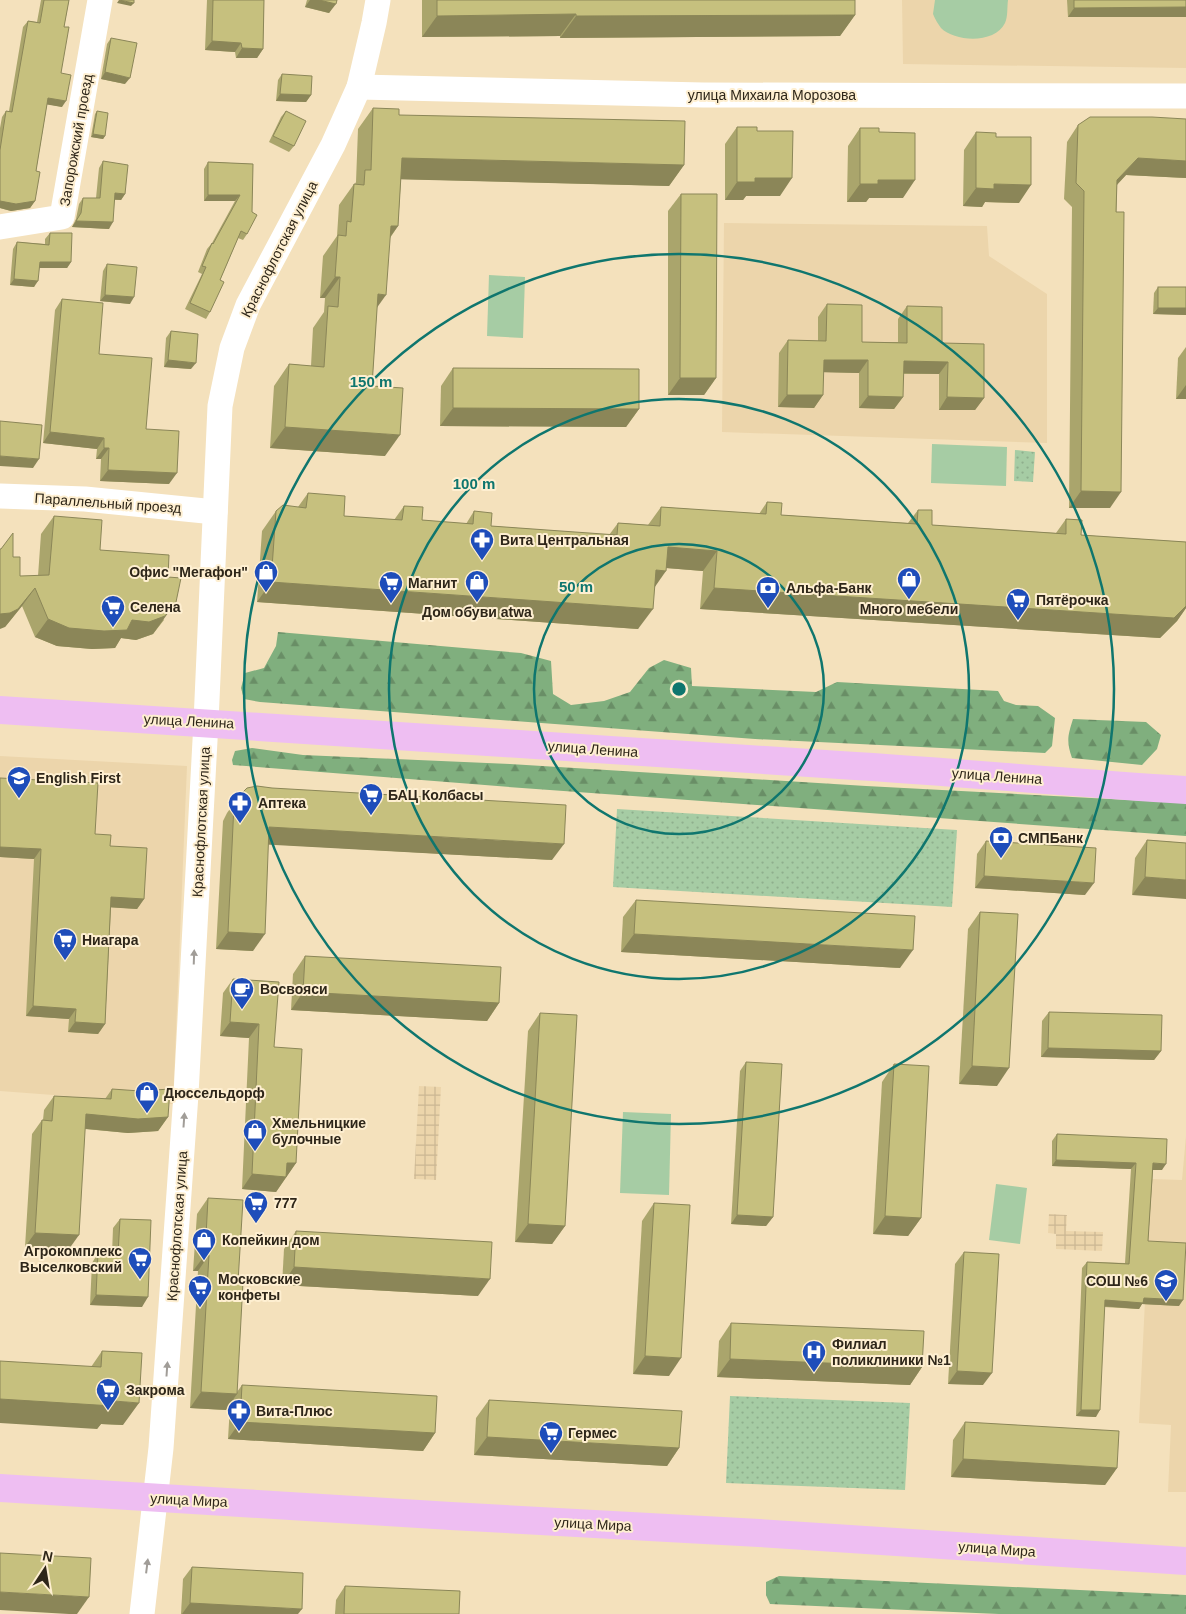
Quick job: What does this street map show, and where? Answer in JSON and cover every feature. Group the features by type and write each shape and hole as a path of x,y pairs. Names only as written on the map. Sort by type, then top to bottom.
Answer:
{"main road":[{"name":"улица Ленина","path":"0,710 206,722 1186,790"},
{"name":"улица Мира","path":"0,1488 1186,1560"}],"street":[{"name":"Запорожский проезд","path":"0,227 62,217 100,0"},
{"name":"Краснофлотская улица","path":"142,1614 168,1366 184,1134 206,722 220,406 232,348 248,305 333,145 358,87 378,0"},
{"name":"улица Михаила Морозова","path":"358,87 703,95 1186,96"},
{"name":"Параллельный проезд","path":"0,496 85,499 215,512"}],"shaded area":[{"path":"902,0 1186,0 1186,68 903,64"},
{"path":"724,223 987,226 989,256 1047,294 1047,443 722,432"},
{"path":"0,756 187,766 173,1104 0,1091"},
{"path":"419,1086 441,1087 436,1180 414,1179"},
{"name":"СОШ №6","path":"1186,1136 1186,1492 1168,1492 1171,1425 1139,1423 1151,1179 1182,1180"},
{"path":"1049,1214 1067,1215 1066,1231 1103,1232 1102,1251 1056,1249 1056,1234 1048,1233"}],"green space":[{"path":"935,0 1008,0 1006,21 1000,30 984,38 974,39 956,36 947,33 941,28 933,14"},
{"path":"489,275 525,277 523,338 487,336"},
{"path":"932,444 1007,447 1006,486 931,483"},
{"path":"1015,450 1035,452 1033,482 1014,481"},
{"path":"278,632 521,653 551,661 553,694 571,705 604,701 630,692 649,668 664,660 691,668 692,686 816,692 837,682 998,691 1004,701 1016,705 1038,706 1055,718 1052,746 1045,753 755,739 260,702 244,699 241,688 245,673 264,668 276,646"},
{"path":"1073,719 1146,722 1161,735 1157,749 1142,765 1072,758 1068,738"},
{"path":"252,748 303,755 510,764 1186,803 1186,836 233,765 232,760 235,751"},
{"path":"617,809 957,830 952,907 613,887"},
{"path":"623,1112 671,1114 669,1195 620,1193"},
{"path":"996,1184 1027,1188 1020,1244 989,1240"},
{"path":"730,1396 910,1403 905,1490 726,1483"},
{"path":"779,1576 1186,1595 1186,1614 999,1614 770,1604 766,1595 766,1582"}],"building":[{"path":"44,0 69,0 64,27 69,27 61,73 71,75 66,101 48,98 36,171 40,172 35,201 16,204 0,201 0,150 6,111 12,112 28,21 40,23"},
{"path":"119,0 134,0 134,3"},
{"path":"213,0 264,0 263,49 242,48 241,43 212,41"},
{"path":"319,0 337,0 336,4"},
{"path":"437,0 855,0 855,15 576,16 576,14 437,16"},
{"path":"1074,0 1186,0 1186,7 1074,8"},
{"path":"111,38 137,43 130,78 105,72"},
{"path":"282,74 312,76 311,95 280,94"},
{"path":"373,108 399,109 399,115 685,121 684,165 402,158 398,226 391,226 386,295 378,294 372,386 403,388 400,435 285,427 289,364 324,367 328,306 338,307 340,277 335,277 338,235 346,236 347,221 351,222 354,184 364,185 365,170 371,170"},
{"path":"97,111 108,113 105,136 93,134"},
{"path":"286,111 306,121 294,146 273,136"},
{"path":"1090,117 1186,119 1186,161 1138,158 1117,180 1116,212 1124,212 1121,492 1081,491 1084,191 1076,183 1078,125"},
{"path":"737,127 757,127 757,131 793,131 792,178 755,178 755,182 737,182"},
{"path":"860,128 879,128 879,132 915,133 915,180 878,180 878,184 860,184"},
{"path":"976,132 996,133 996,137 1031,137 1031,185 994,184 994,189 976,188"},
{"path":"103,161 128,165 125,194 115,193 113,222 76,221 81,213 83,198 100,198"},
{"path":"208,162 253,164 252,212 257,215 247,234 241,231 220,280 224,282 210,312 190,303 206,267 202,266 212,243 240,195 208,195"},
{"path":"681,194 717,194 716,378 680,378"},
{"path":"50,233 72,233 71,262 40,262 38,281 14,279 17,242 49,245"},
{"path":"107,264 137,267 134,297 105,295"},
{"path":"1158,287 1186,287 1186,308 1158,308"},
{"path":"62,299 103,303 99,354 152,358 146,429 179,431 177,473 108,470 109,448 104,448 104,438 50,432"},
{"path":"827,304 862,305 862,342 907,343 907,306 942,307 942,343 984,344 984,398 947,397 948,362 904,361 903,397 868,396 868,360 824,360 823,395 787,395 788,340 826,341"},
{"path":"171,331 198,334 196,363 168,360"},
{"path":"453,368 639,369 639,409 453,408"},
{"path":"0,421 42,425 39,459 0,456"},
{"path":"308,493 345,496 344,516 402,520 404,506 423,507 422,520 473,524 474,511 492,513 491,526 617,535 618,523 660,526 661,507 766,514 767,502 782,503 781,515 917,524 918,510 932,510 932,525 1066,534 1066,519 1082,520 1081,535 1186,542 1186,606 1174,618 714,588 717,551 668,547 666,571 656,570 653,609 271,582 276,511 283,505 306,508"},
{"path":"54,516 102,520 100,550 169,555 168,577 181,578 176,602 165,616 149,622 132,620 127,630 104,631 69,628 48,619 35,588 18,609 10,613 0,614 0,549 13,533 13,557 20,557 20,576 49,575"},
{"name":"Ниагара","path":"0,778 98,783 95,834 111,835 110,846 147,848 144,899 111,897 105,1024 75,1022 76,1009 33,1006 41,849 0,847"},
{"path":"257,786 566,805 564,844 269,827 265,934 228,932 234,804 247,788"},
{"path":"1147,840 1186,843 1186,880 1145,877"},
{"path":"986,841 1096,848 1094,883 984,876"},
{"path":"636,900 915,916 913,950 634,934"},
{"path":"980,912 1018,914 1009,1068 972,1066"},
{"path":"305,956 501,967 499,1003 303,992"},
{"path":"233,979 279,982 274,1047 302,1049 296,1163 287,1163 286,1177 252,1174 259,1024 230,1022"},
{"path":"1049,1012 1162,1015 1161,1051 1048,1048"},
{"path":"540,1013 577,1015 565,1226 528,1224"},
{"path":"746,1062 782,1064 773,1217 737,1215"},
{"path":"894,1064 929,1066 921,1218 885,1216"},
{"path":"112,1089 140,1091 170,1089 168,1117 138,1119 86,1114 79,1235 35,1233 42,1120 52,1121 54,1096 111,1099"},
{"path":"1057,1134 1167,1139 1166,1164 1153,1163 1148,1241 1186,1243 1183,1300 1144,1298 1143,1303 1105,1300 1100,1410 1081,1410 1087,1262 1129,1264 1136,1163 1056,1160"},
{"path":"208,1198 243,1200 238,1282 243,1282 237,1394 201,1392 209,1255 205,1255"},
{"path":"654,1203 690,1205 681,1358 645,1356"},
{"path":"120,1219 151,1220 148,1297 96,1295 98,1253 118,1254"},
{"path":"296,1231 492,1242 490,1279 294,1267"},
{"path":"964,1252 999,1254 992,1373 957,1371"},
{"path":"731,1323 924,1331 922,1367 730,1359"},
{"path":"102,1351 142,1353 139,1403 114,1401 113,1406 0,1399 0,1361 101,1367"},
{"path":"242,1385 437,1396 435,1433 240,1422"},
{"path":"489,1400 682,1411 679,1448 487,1437"},
{"path":"965,1422 1119,1431 1117,1468 963,1459"},
{"path":"0,1553 91,1558 89,1597 0,1592"},
{"path":"192,1567 303,1573 302,1609 190,1603"},
{"path":"345,1586 460,1591 459,1614 344,1614"}],"place":[{"name":"Вита Центральная","path":"482,561"},
{"name":"Офис \"Мегафон\"","path":"266,593"},
{"name":"Много мебели","path":"909,600"},
{"name":"Дом обуви atwa","path":"477,603"},
{"name":"Магнит","path":"391,604"},
{"name":"Альфа-Банк","path":"768,609"},
{"name":"Пятёрочка","path":"1018,621"},
{"name":"Селена","path":"113,628"},
{"name":"English First","path":"19,799"},
{"name":"БАЦ Колбасы","path":"371,816"},
{"name":"Аптека","path":"240,824"},
{"name":"СМПБанк","path":"1001,859"},
{"name":"Ниагара","path":"65,961"},
{"name":"Восвояси","path":"242,1010"},
{"name":"Дюссельдорф","path":"147,1114"},
{"name":"Хмельницкие булочные","path":"255,1152"},
{"name":"777","path":"256,1224"},
{"name":"Копейкин дом","path":"204,1261"},
{"name":"Агрокомплекс Выселковский","path":"140,1280"},
{"name":"СОШ №6","path":"1166,1302"},
{"name":"Московские конфеты","path":"200,1308"},
{"name":"Филиал поликлиники №1","path":"814,1373"},
{"name":"Закрома","path":"108,1411"},
{"name":"Вита-Плюс","path":"239,1432"},
{"name":"Гермес","path":"551,1454"}]}
